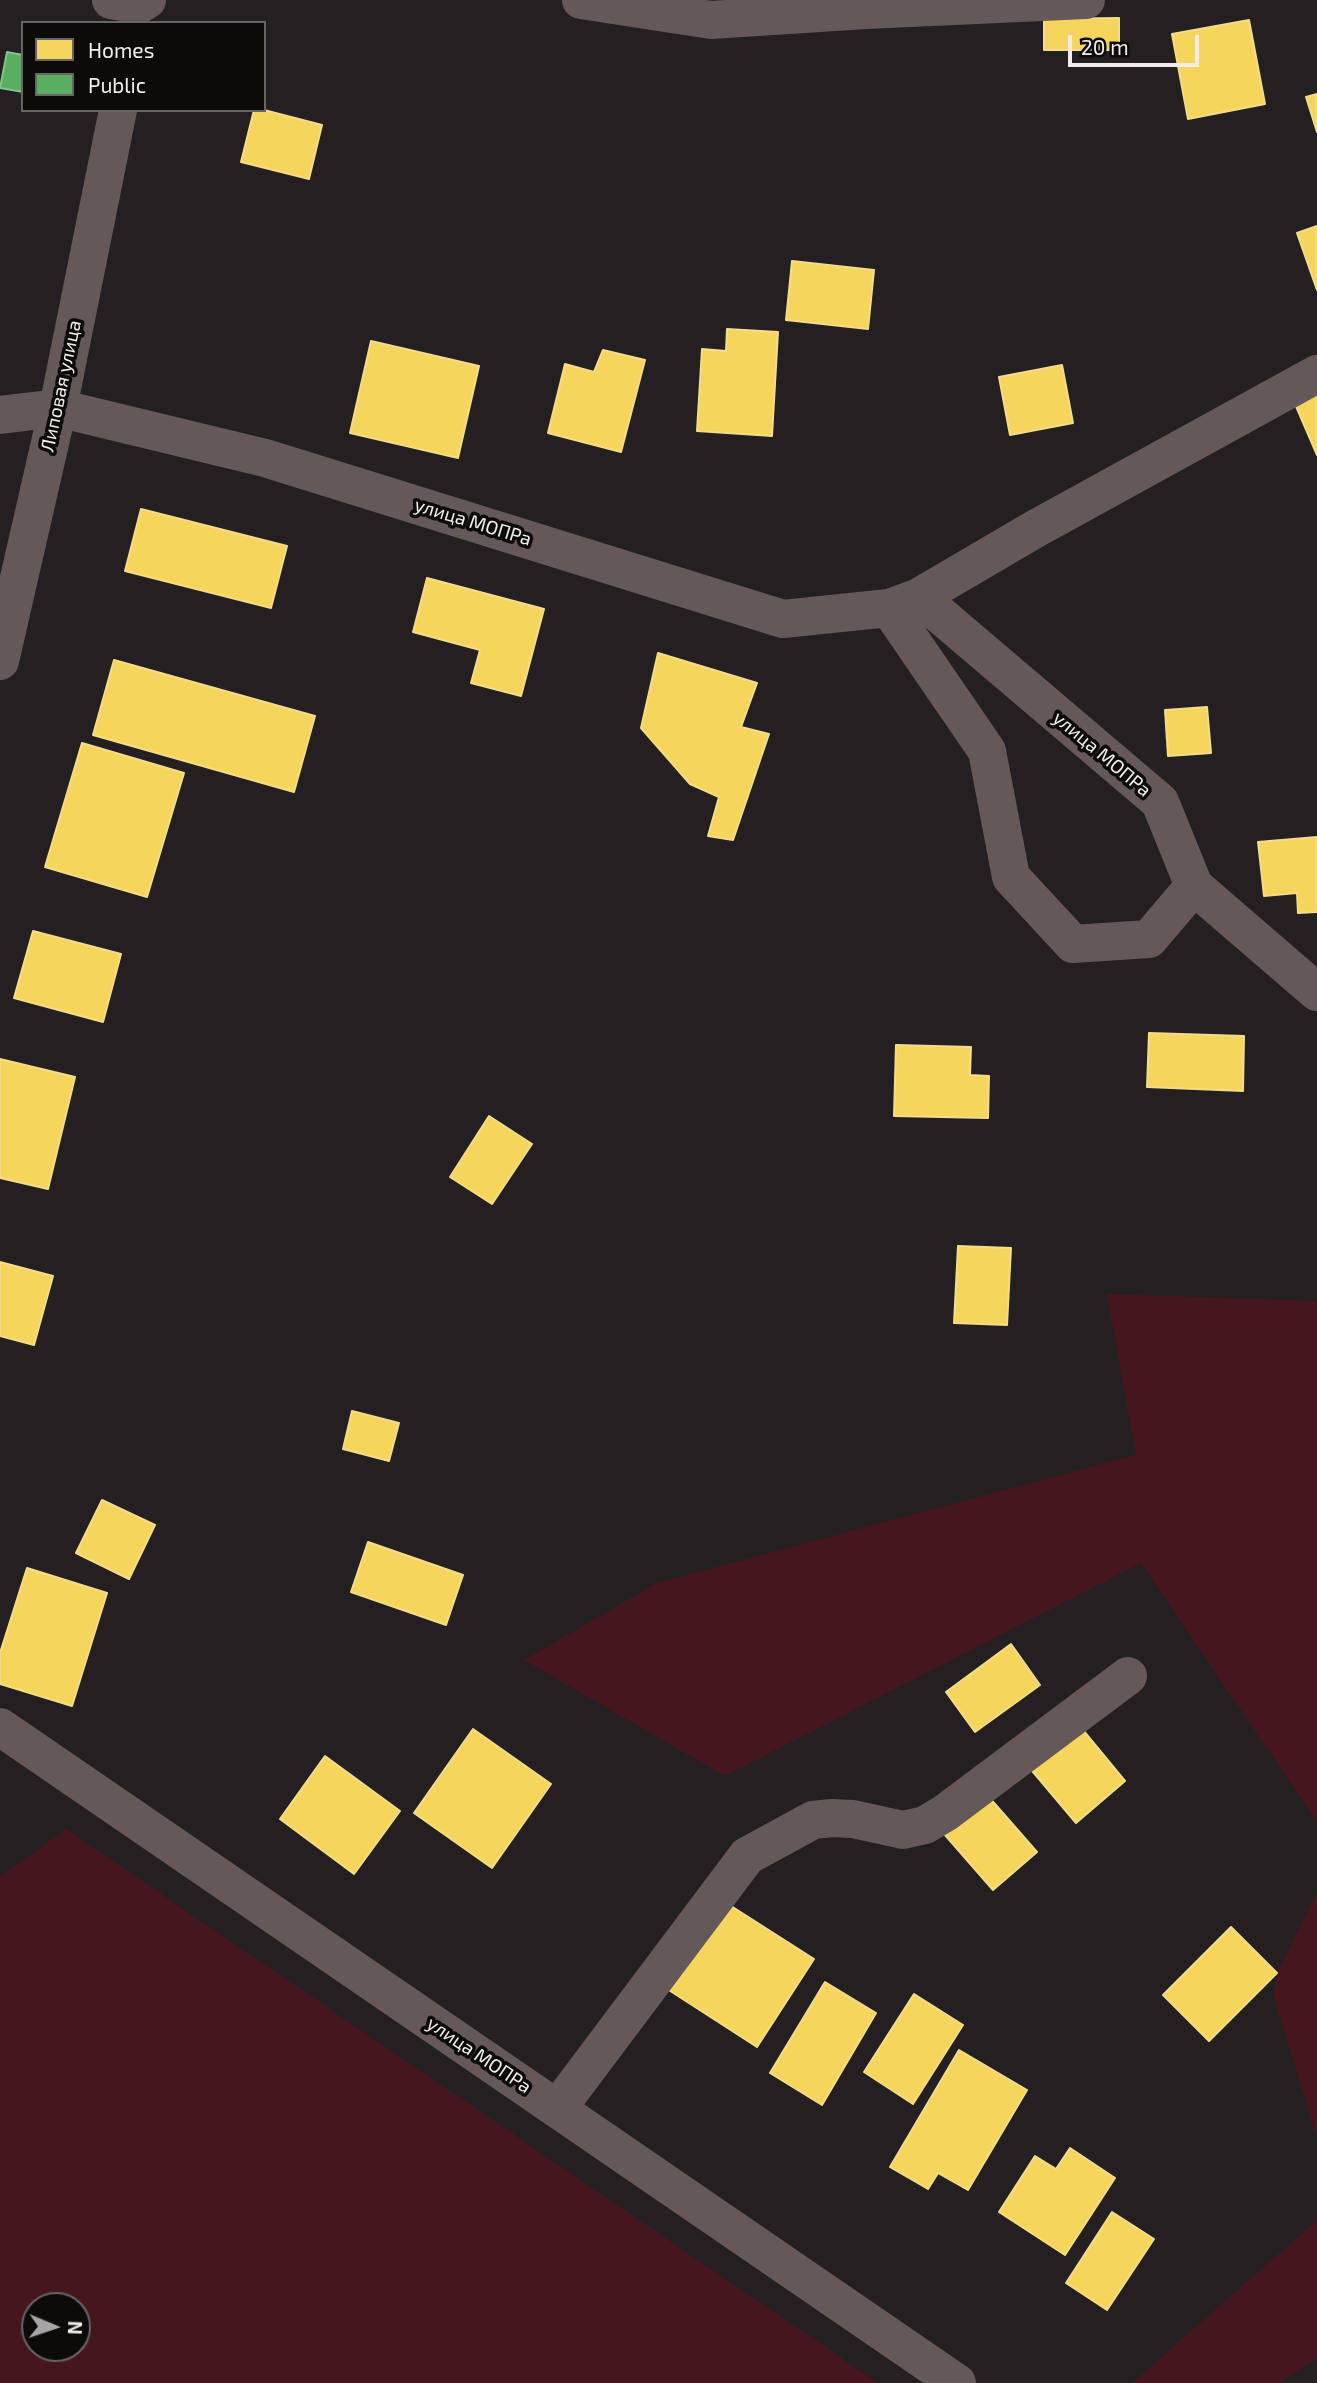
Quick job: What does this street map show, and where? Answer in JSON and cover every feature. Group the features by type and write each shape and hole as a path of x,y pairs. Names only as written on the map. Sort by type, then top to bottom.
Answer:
{"street":[{"path":"581,0 711,20 781,8 1086,0"},
{"name":"Липовая улица","path":"0,661 58,408 118,112"},
{"name":"улица МОПРа","path":"58,408 265,458 783,618 904,603 1317,374"},
{"path":"0,415 58,408"},
{"path":"904,603 988,751 1012,877 1073,944 1149,939 1194,886 1317,992"},
{"name":"улица МОПРа","path":"904,603 1160,802 1194,886"},
{"path":"558,2109 747,1856 813,1820 853,1819 903,1830 925,1825 945,1813 1128,1676"},
{"name":"улица МОПРа","path":"0,1727 957,2383"}],"shaded area":[{"path":"1107,1294 1317,1301 1317,1822 1141,1563 725,1776 524,1660 657,1583 1136,1455"},
{"path":"66,1829 878,2383 0,2383 0,1877"},
{"path":"1317,1892 1317,2138 1274,1998 1277,1973"},
{"path":"1317,2220 1317,2359 1279,2383 1132,2383"}],"building: Homes":[{"path":"1119,18 1119,50 1044,50 1044,19"},
{"path":"1249,20 1265,104 1188,119 1172,34"},
{"path":"1317,94 1317,132 1306,97"},
{"path":"266,111 322,125 309,179 241,162 254,112"},
{"path":"1317,226 1317,290 1297,233"},
{"path":"792,261 874,270 868,329 786,320"},
{"path":"727,329 778,332 772,436 697,431 702,349 726,351"},
{"path":"371,341 479,366 458,458 350,433"},
{"path":"603,350 645,360 621,452 548,433 565,364 594,372"},
{"path":"1062,365 1073,423 1010,435 999,377"},
{"path":"1317,394 1317,455 1295,404"},
{"path":"141,509 287,546 271,608 125,571"},
{"path":"427,578 544,609 521,696 471,683 480,650 413,632"},
{"path":"658,653 757,683 741,727 769,734 733,840 708,836 719,797 690,784 641,728"},
{"path":"114,660 315,716 294,792 93,735"},
{"path":"1207,707 1211,753 1168,756 1165,710"},
{"path":"82,743 184,773 147,897 45,867"},
{"path":"1317,837 1317,912 1298,913 1297,893 1264,896 1258,842"},
{"path":"33,931 121,954 103,1022 14,998"},
{"path":"1149,1033 1244,1036 1243,1091 1147,1087"},
{"path":"896,1045 971,1047 970,1075 989,1076 988,1118 894,1116"},
{"path":"0,1059 75,1077 48,1189 0,1178"},
{"path":"489,1116 532,1144 492,1204 450,1177"},
{"path":"958,1246 1011,1248 1007,1325 954,1323"},
{"path":"0,1262 53,1276 34,1345 0,1336"},
{"path":"352,1411 399,1423 389,1461 343,1449"},
{"path":"102,1500 155,1525 129,1579 76,1553"},
{"path":"368,1542 463,1575 446,1625 351,1592"},
{"path":"27,1568 107,1593 72,1706 0,1684 0,1653"},
{"path":"1011,1644 1040,1685 975,1732 946,1692"},
{"path":"1078,1724 1125,1781 1076,1823 1028,1766"},
{"path":"473,1729 551,1784 492,1868 414,1813"},
{"path":"325,1756 400,1811 354,1874 280,1819"},
{"path":"988,1796 1037,1852 993,1890 945,1835"},
{"path":"717,1897 814,1959 757,2047 661,1985"},
{"path":"1231,1927 1277,1973 1209,2041 1163,1995"},
{"path":"825,1982 876,2013 822,2105 770,2073"},
{"path":"914,1994 963,2025 913,2104 864,2072"},
{"path":"959,2050 1027,2090 968,2190 938,2173 928,2189 890,2167"},
{"path":"1070,2148 1115,2178 1065,2255 999,2212 1035,2156 1056,2169"},
{"path":"1112,2212 1154,2239 1107,2310 1066,2283"}],"building: Public":[{"path":"7,52 21,55 21,92 0,88"}]}
